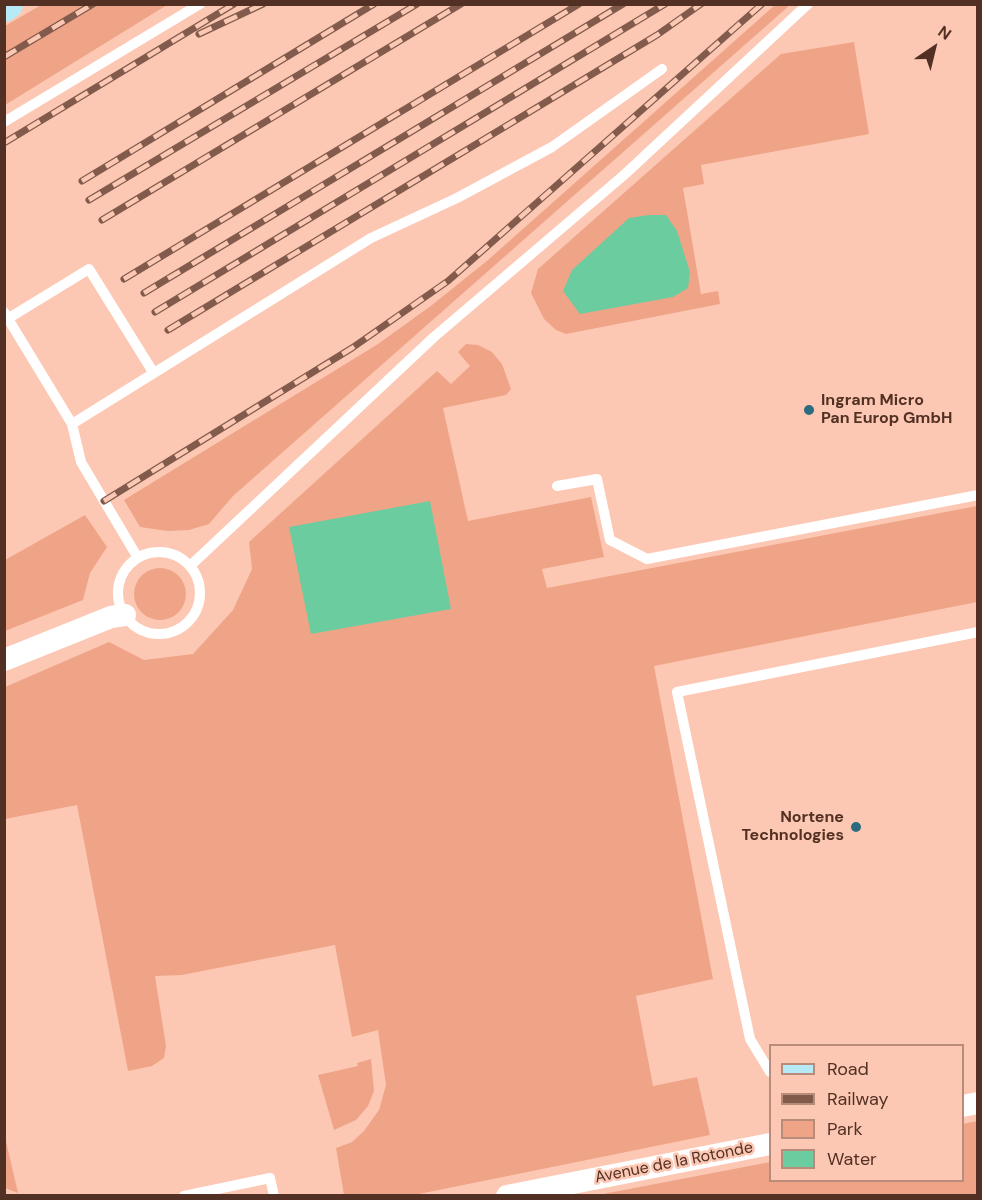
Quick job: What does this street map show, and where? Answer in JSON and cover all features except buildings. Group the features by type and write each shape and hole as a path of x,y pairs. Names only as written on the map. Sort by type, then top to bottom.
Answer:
{"street":[{"path":"4,660 111,617 125,615"},
{"name":"Avenue de la Rotonde","path":"507,1196 769,1144"}],"lane":[{"path":"4,122 200,4"},
{"path":"190,566 434,337 624,175 808,4"},
{"path":"72,424 371,238 457,198 552,147 662,69"},
{"path":"138,558 81,462 72,424 7,315 89,269 153,372"},
{"path":"557,486 597,480 610,540 647,560 978,495"},
{"path":"165,552 179,557 190,566 198,579 200,594 197,608 189,621 177,630 163,634 148,632 135,626 125,615 119,597 121,578 138,558 150,553 165,552"},
{"path":"769,1069 750,1039 677,692 978,632"},
{"path":"184,1196 270,1178 274,1196"}],"green space":[{"path":"41,5 167,5 5,105 5,26"},
{"path":"775,5 790,5 233,496 209,524 189,530 168,531 140,527 124,500 378,344 432,305 488,260"},
{"path":"854,42 869,134 701,165 704,184 683,188 701,294 718,291 720,304 566,334 556,330 544,319 531,293 538,269 781,54"},
{"path":"466,344 478,345 492,352 502,364 511,389 506,395 443,408 468,521 591,497 604,557 542,569 547,588 977,506 977,602 654,666 713,979 636,996 653,1086 697,1077 710,1135 414,1195 344,1195 336,1148 352,1142 364,1131 379,1110 386,1085 378,1030 352,1037 335,945 182,975 155,976 166,1046 164,1058 152,1066 128,1071 77,805 5,819 5,687 109,642 144,660 193,654 233,610 252,569 249,542 437,371 451,384 470,366 458,352"},
{"path":"85,515 107,547 90,573 83,600 5,631 5,560"},
{"path":"160,568 170,570 178,576 184,584 186,594 184,604 178,612 170,618 160,620 150,618 142,612 136,604 134,594 136,584 142,576 150,570"},
{"path":"371,1059 374,1091 368,1106 356,1120 334,1130 318,1075 358,1066 357,1063"},
{"path":"977,1121 977,1195 598,1195 769,1162 769,1182 964,1182 964,1124"},
{"path":"5,1137 18,1193 5,1188"}],"water":[{"path":"666,215 677,231 690,272 688,288 673,297 580,314 563,291 572,270 629,218"},
{"path":"430,501 451,609 311,634 289,527"}],"railway":[{"path":"4,57 93,4"},
{"path":"4,143 234,4"},
{"path":"199,34 263,4"},
{"path":"82,181 374,4"},
{"path":"89,200 417,4"},
{"path":"102,220 461,4"},
{"path":"124,279 579,4"},
{"path":"144,293 623,4"},
{"path":"155,312 665,4"},
{"path":"168,330 657,35 701,4"},
{"path":"104,501 352,348 448,281 762,4"}],"place":[{"name":"Ingram Micro Pan Europ GmbH","path":"809,410"},
{"name":"Nortene Technologies","path":"856,827"}]}
